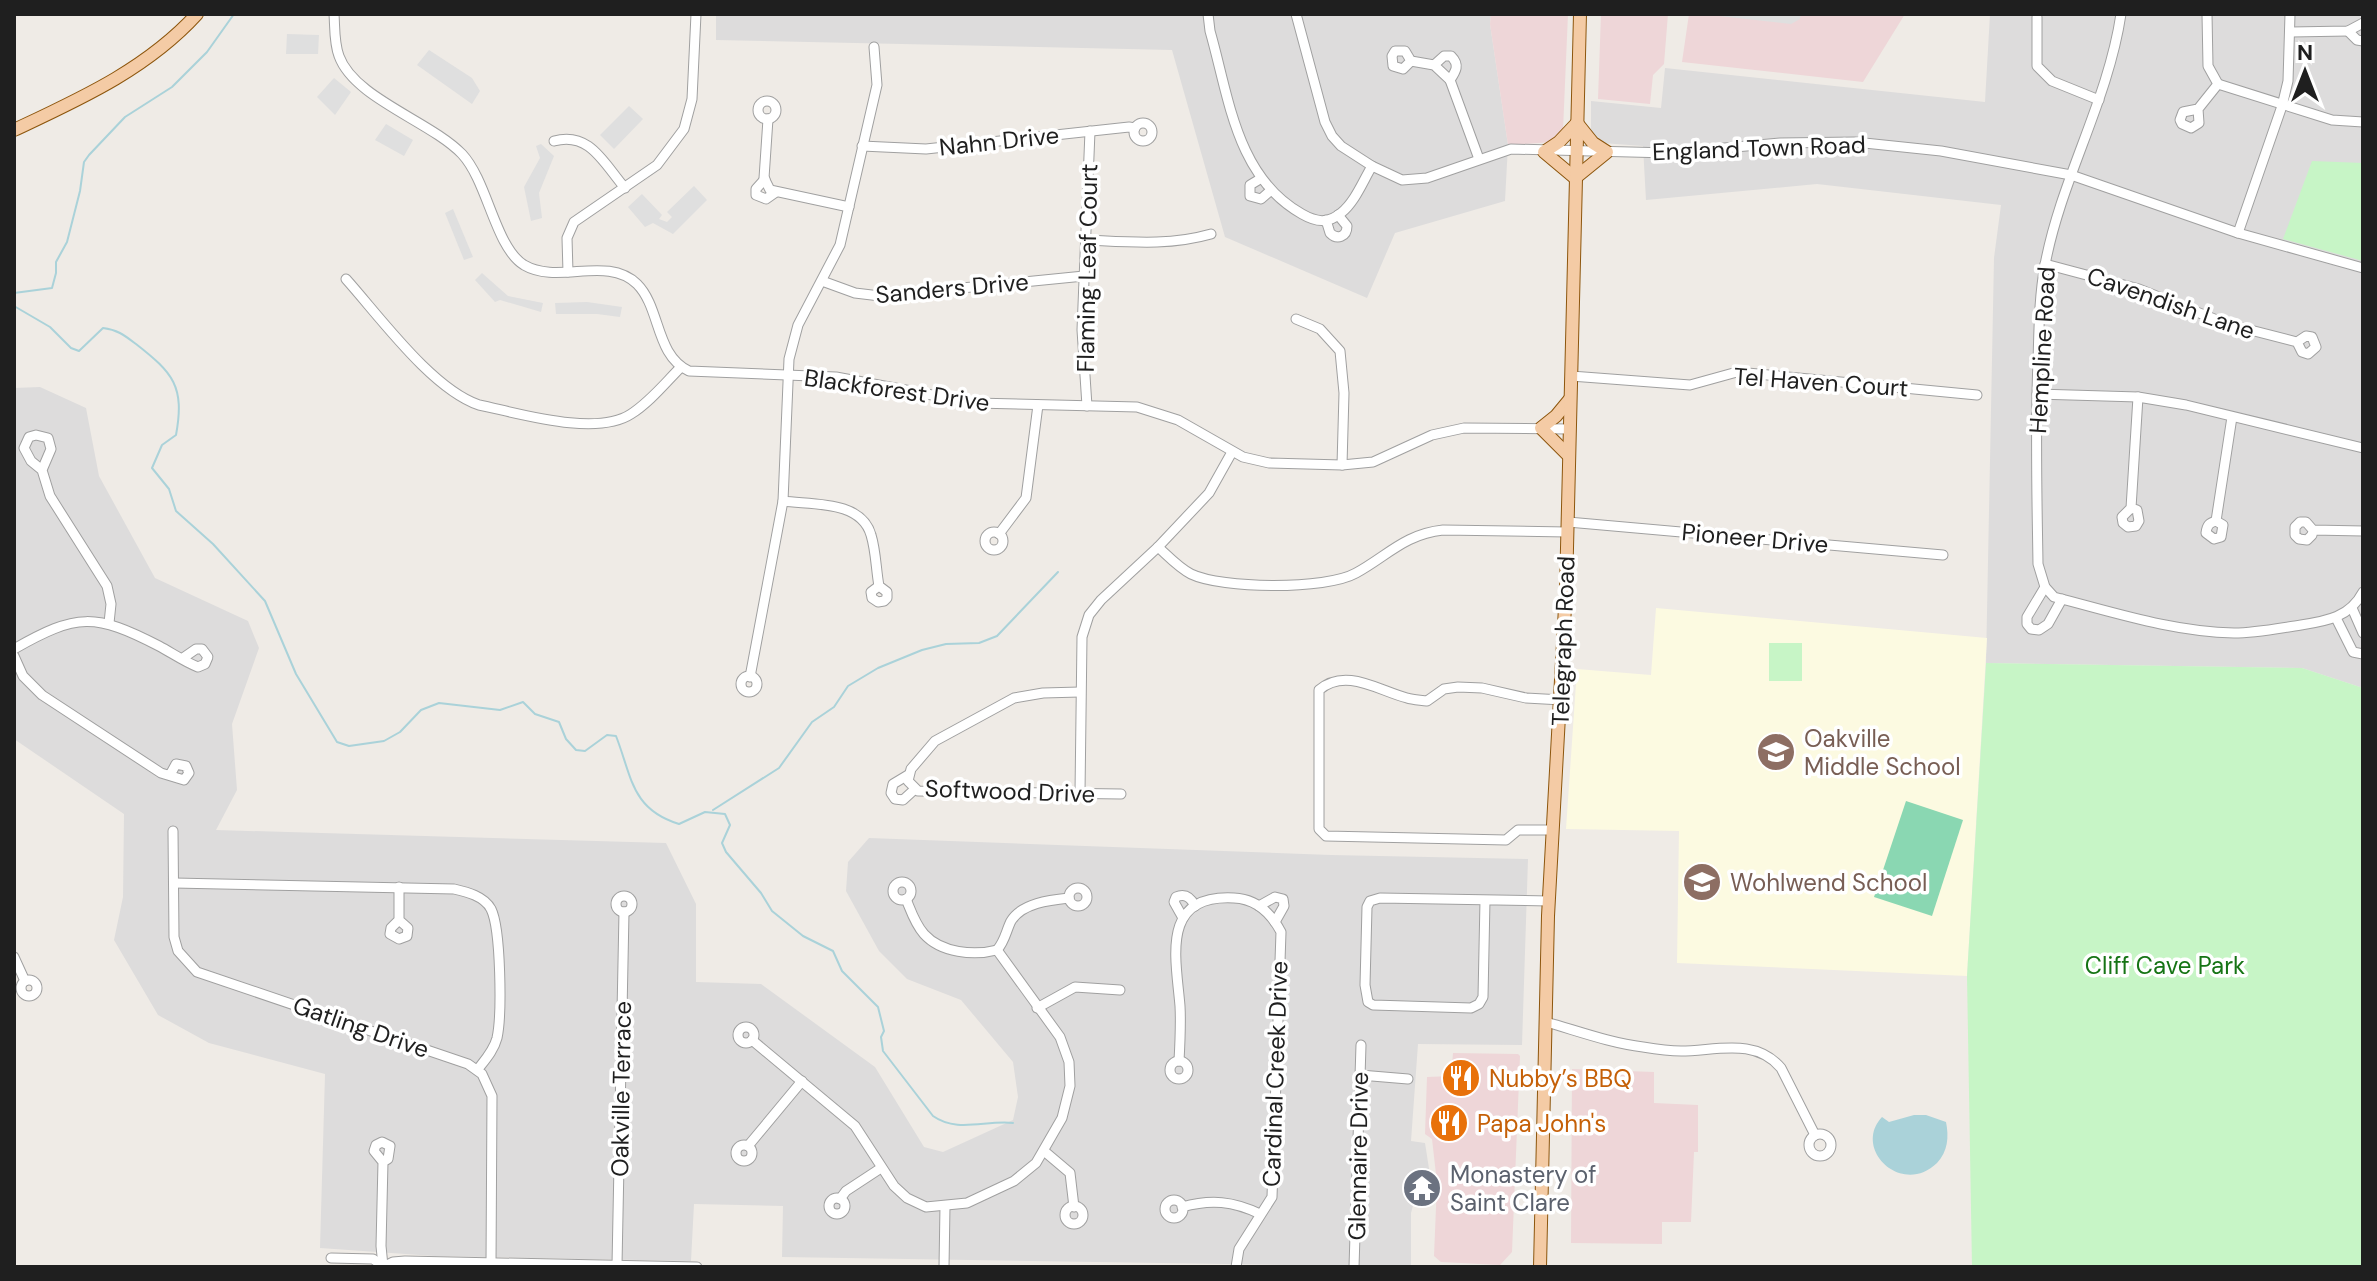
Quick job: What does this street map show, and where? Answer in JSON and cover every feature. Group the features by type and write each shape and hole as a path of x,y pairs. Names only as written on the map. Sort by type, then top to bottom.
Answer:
{"main road":[{"path":"14,130 125,74 158,50 197,14"},
{"name":"Telegraph Road","path":"1538,1265 1549,901 1562,700 1568,527 1580,14"},
{"path":"1577,123 1593,143 1607,152 1575,178 1544,152 1577,123"},
{"path":"1569,456 1541,428 1551,422 1570,399"}],"street":[{"path":"334,14 337,53 355,81 464,156 477,175 510,251 520,261 537,270 611,272 636,283 650,306 668,352 681,367 630,415 603,424 577,423 479,405 464,400 440,384 346,279"},
{"path":"568,272 567,238 574,222 657,165 684,129 692,99 696,14"},
{"path":"1208,14 1240,139 1260,179 1270,191 1313,220 1326,220 1349,206 1372,166"},
{"name":"England Town Road","path":"1296,14 1325,122 1332,136 1341,146 1372,166 1402,180 1413,181 1511,149 1669,153 1780,143 1855,142 1941,151 2071,175 2238,233 2363,268"},
{"name":"Hempline Road","path":"2045,587 2038,564 2037,394 2045,264 2071,175 2099,100 2121,14"},
{"path":"2207,14 2208,66 2218,84 2332,120 2363,122"},
{"path":"2238,233 2288,81 2290,14"},
{"path":"2036,15 2037,66 2052,81 2099,100"},
{"path":"2291,32 2348,31 2363,23"},
{"path":"2348,31 2357,40 2363,41"},
{"path":"750,677 783,501 786,374 798,325 840,245 877,85 874,47"},
{"path":"1434,65 1444,56 1451,56 1456,61 1457,69 1450,80"},
{"path":"1411,61 1434,65 1450,80 1479,159"},
{"path":"2198,109 2218,84"},
{"path":"768,119 765,179 770,190 849,207"},
{"name":"Nahn Drive","path":"862,146 926,149 1135,128"},
{"name":"Flaming Leaf Court","path":"1087,406 1082,330 1090,131"},
{"path":"554,141 571,137 585,142 625,188"},
{"path":"1260,179 1250,185 1250,196 1258,200 1270,191"},
{"path":"1326,220 1330,233 1341,237 1347,226 1338,215"},
{"path":"1087,240 1166,243 1211,234"},
{"name":"Cavendish Lane","path":"2045,264 2139,289 2227,324 2297,342"},
{"name":"Sanders Drive","path":"822,281 855,293 880,296 1084,276"},
{"path":"1296,319 1320,329 1340,351 1344,393 1342,465"},
{"name":"Blackforest Drive","path":"681,367 700,373 786,374 847,379 964,402 1151,409 1192,428 1232,452 1269,463 1342,465 1382,459 1448,430 1478,427 1570,429"},
{"name":"Tel Haven Court","path":"1571,376 1690,385 1737,372 1977,395"},
{"path":"2037,394 2138,397 2186,405 2363,448"},
{"path":"2131,508 2138,397"},
{"path":"999,534 1026,498 1038,405"},
{"path":"2216,521 2232,417"},
{"path":"1080,793 1082,637 1089,615 1209,493 1232,452"},
{"path":"42,470 50,496 107,586 111,604 109,623"},
{"path":"783,501 849,509 864,521 871,534 879,586"},
{"name":"Pioneer Drive","path":"1158,547 1188,573 1221,583 1324,584 1356,573 1412,536 1443,530 1568,527 1943,555"},
{"path":"2313,530 2363,531"},
{"path":"2058,598 2048,624 2039,630 2031,629 2027,617 2045,587 2058,598 2148,622 2237,633 2336,618 2352,608 2363,592"},
{"path":"2352,608 2363,633"},
{"path":"2336,618 2353,652 2363,654"},
{"path":"14,649 46,631 74,623 109,623 183,658"},
{"path":"14,656 23,676 42,695 161,773 170,775"},
{"path":"1553,830 1518,830 1506,840 1326,836 1319,829 1319,690 1326,684 1343,681 1368,682 1408,699 1427,701 1444,689 1458,687 1482,688 1526,698 1562,700"},
{"path":"915,789 903,800 895,799 891,793 893,784 908,775 935,741 1014,698 1080,692"},
{"name":"Softwood Drive","path":"908,775 908,781 915,789 1121,794"},
{"name":"Gatling Drive","path":"173,831 175,944 197,972 478,1069"},
{"path":"174,883 454,889 470,893 490,908 499,935 497,1038 489,1056 478,1069 489,1084 492,1096 491,1263"},
{"path":"399,887 399,920"},
{"name":"Cardinal Creek Drive","path":"1179,1061 1181,1024 1174,947 1183,918 1174,902 1176,897 1185,895 1195,906 1221,898 1237,898 1259,906 1275,897 1283,899 1284,906 1275,922 1281,932 1281,958 1272,1197 1239,1249 1236,1267"},
{"path":"906,899 918,925 938,946 985,953 997,950 1003,944 1012,919 1024,909 1069,898"},
{"path":"1485,900 1483,997 1479,1004 1471,1008 1373,1005 1368,1002 1365,996 1367,907 1370,901 1380,898 1549,901"},
{"path":"1183,918 1195,906"},
{"path":"1259,906 1271,914 1275,922"},
{"name":"Oakville Terrace","path":"617,1265 624,912"},
{"path":"752,1040 855,1126 894,1186 916,1204 945,1206 967,1203 1014,1181 1036,1163 1062,1118 1067,1101 1069,1062 1060,1037 997,950"},
{"path":"14,957 25,981"},
{"path":"1037,1008 1075,987 1120,990"},
{"path":"1546,1022 1642,1047 1681,1051 1744,1048 1760,1052 1781,1068 1815,1135"},
{"name":"Glennaire Drive","path":"1354,1267 1361,1045"},
{"path":"1360,1075 1408,1079"},
{"path":"748,1146 802,1081"},
{"path":"1044,1151 1070,1173 1074,1207"},
{"path":"383,1162 383,1266"},
{"path":"840,1199 846,1191 881,1168"},
{"path":"1182,1207 1207,1201 1224,1202 1239,1204 1260,1214"},
{"path":"944,1267 945,1206"},
{"path":"331,1258 373,1259 383,1266 405,1261 697,1267"}],"shaded area":[{"path":"716,14 1491,14 1508,145 1505,201 1395,233 1367,298 1225,237 1172,50 716,40"},
{"path":"1491,14 1568,14 1563,130 1554,142 1508,145"},
{"path":"1601,14 1668,14 1664,64 1653,75 1650,104 1598,99"},
{"path":"1689,14 1905,14 1863,82 1682,62"},
{"path":"1701,14 1801,14 1800,19 1791,24"},
{"path":"1990,14 2363,14 2363,688 2302,668 1986,663 1994,258 2001,205 1817,184 1646,200 1643,146 1602,143 1591,137 1591,101 1661,108 1665,68 1985,102"},
{"path":"287,34 319,35 318,54 286,54"},
{"path":"429,50 472,78 480,91 472,104 417,65"},
{"path":"334,78 351,92 335,115 317,97"},
{"path":"629,106 643,119 614,149 600,135"},
{"path":"386,124 413,140 404,156 375,140"},
{"path":"541,144 554,156 539,193 542,218 531,221 524,187 540,158 536,146"},
{"path":"694,186 707,200 673,234 653,223 645,227 628,207 642,194 662,215 659,219 667,222 672,217 667,212"},
{"path":"453,209 473,257 464,260 445,213"},
{"path":"482,273 508,296 543,303 541,312 500,300 495,302 475,280"},
{"path":"587,302 622,307 620,317 556,314 555,303"},
{"path":"40,387 86,408 99,476 155,578 248,621 259,648 232,724 237,790 216,830 666,843 696,904 696,982 761,984 875,1067 924,1147 943,1152 1013,1120 1018,1097 1013,1062 961,1000 907,979 879,951 846,891 848,862 869,838 1528,859 1522,1045 1418,1044 1411,1141 1425,1143 1430,1175 1422,1197 1415,1198 1411,1213 1411,1267 782,1257 783,1206 694,1204 691,1261 434,1256 320,1248 325,1074 209,1043 158,1015 114,940 123,897 124,814 14,739 14,388"},
{"name":"Oakville Middle School","path":"1656,608 1987,638 1967,976 1677,963 1679,831 1566,829 1577,669 1651,675"},
{"path":"1453,1053 1520,1056 1512,1252 1500,1265 1441,1262 1434,1256 1437,1183 1432,1139 1425,1134 1427,1077 1451,1076"},
{"path":"1572,1069 1654,1072 1654,1103 1698,1105 1698,1152 1694,1152 1691,1222 1662,1222 1662,1244 1571,1243"}],"green space":[{"path":"2312,161 2363,163 2363,261 2283,239"},
{"path":"1769,643 1802,643 1802,681 1769,681"},
{"name":"Cliff Cave Park","path":"1986,663 2302,668 2363,688 2363,1267 1972,1267 1967,976"},
{"path":"1906,801 1963,820 1932,916 1874,897"}],"water":[{"path":"1926,1115 1946,1122 1947,1138 1937,1163 1923,1172 1909,1175 1896,1172 1877,1155 1873,1142 1874,1130 1882,1117 1889,1122"}],"waterway":[{"path":"14,293 52,288 56,262 67,242 80,191 84,162 125,117 172,87 207,52 234,14"},
{"path":"14,306 50,327 71,348 79,351 103,328 117,332 149,354 167,373 177,392 179,404 176,435 162,445 152,468 169,489 176,511 213,544 265,601 296,674 337,742 349,746 384,741 400,732 421,710 439,703 500,710 523,702 535,714 559,722 566,739 576,750 585,751 607,735 616,736 630,778 651,810 679,824 705,812 725,814 730,825 722,843 726,852 772,911 803,936 833,951 842,971 878,1007 884,1031 881,1037 883,1051 933,1116 961,1125 1013,1123"},
{"path":"713,810 779,768 812,722 834,707 848,686 878,668 922,650 946,644 979,643 997,636 1058,572"}],"place":[{"name":"Oakville Middle School","path":"1776,752"},
{"name":"Wohlwend School","path":"1702,882"},
{"name":"Nubby’s BBQ","path":"1461,1078"},
{"name":"Papa John's","path":"1449,1123"},
{"name":"Monastery of Saint Clare","path":"1422,1188"}]}
